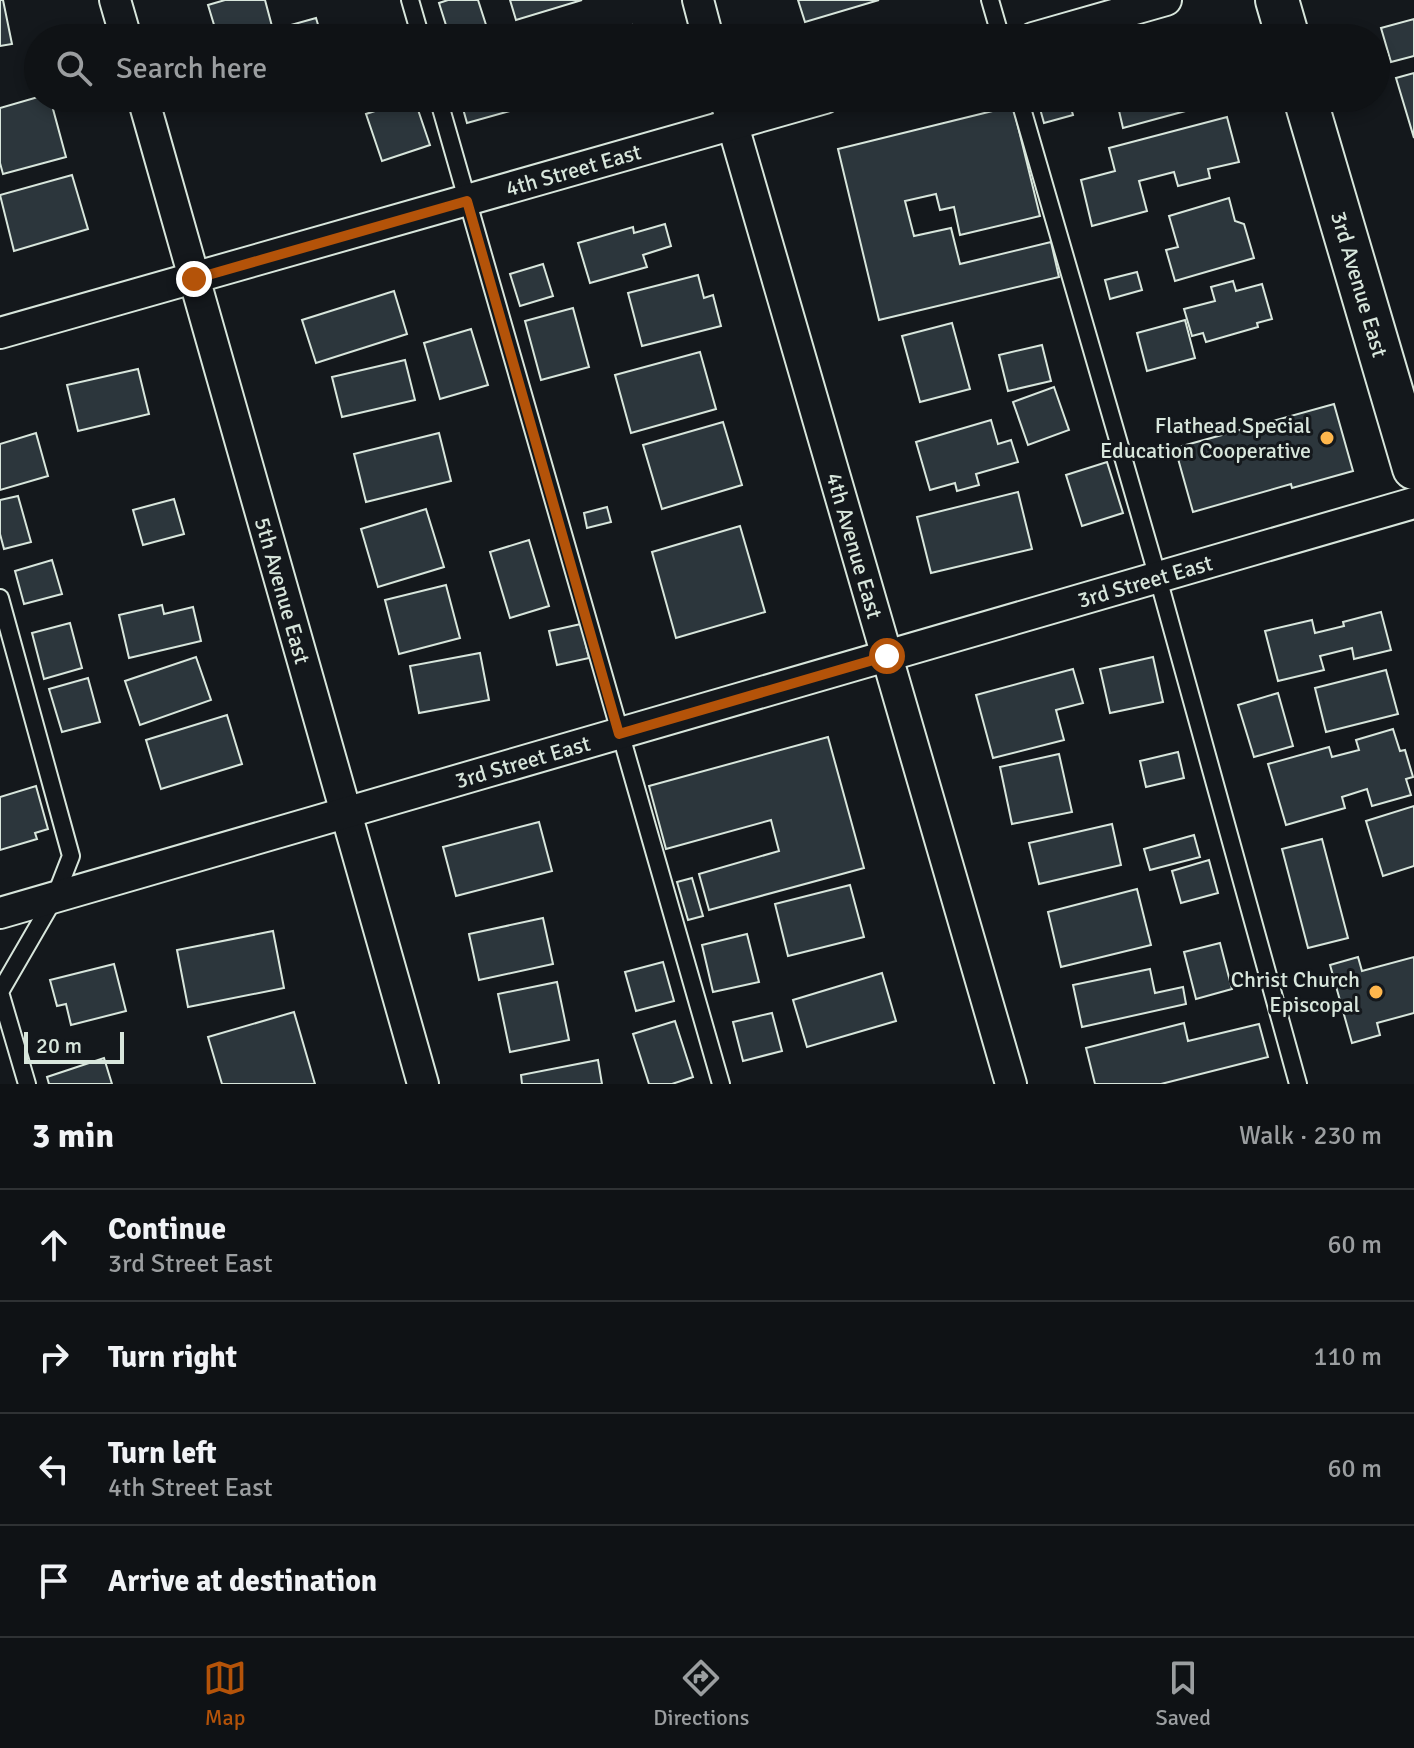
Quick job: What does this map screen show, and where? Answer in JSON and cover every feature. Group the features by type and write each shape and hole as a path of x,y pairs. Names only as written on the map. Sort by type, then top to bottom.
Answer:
{"street":[{"path":"115,0 122,24"},
{"path":"698,0 704,24"},
{"path":"1082,24 1166,0"},
{"path":"1277,0 1284,24"},
{"name":"5th Avenue East","path":"147,112 423,1084"},
{"name":"4th Street East","path":"0,333 467,201 726,112"},
{"name":"4th Avenue East","path":"729,112 1011,1084"},
{"name":"3rd Avenue East","path":"1309,112 1414,468"},
{"name":"3rd Street East","path":"0,913 1414,503"}],"lane":[{"path":"410,0 417,24"},
{"path":"990,0 997,24"},
{"path":"442,112 721,1084"},
{"path":"1023,112 1158,578 1298,1084"},
{"path":"0,598 71,856 55,897 0,992 27,1084"}],"building":[{"path":"0,0 3,0 12,44 0,46"},
{"path":"225,0 265,0 271,24 214,24 208,5"},
{"path":"478,0 486,24 446,24 439,3"},
{"path":"510,0 582,0 516,20"},
{"path":"798,0 879,0 805,22"},
{"path":"316,18 318,24 294,24"},
{"path":"1414,19 1414,56 1391,62 1390,26"},
{"path":"1414,73 1414,138 1396,78"},
{"path":"24,101 24,112 54,112 66,157 3,174 0,163 0,108"},
{"path":"419,112 430,145 382,161 366,114"},
{"path":"464,112 506,112 467,123"},
{"path":"989,112 1014,112 1040,216 960,235 954,207 940,210 936,194 905,201 914,236 951,228 960,264 1051,242 1059,277 879,320 838,149"},
{"path":"1041,112 1072,112 1073,115 1044,123"},
{"path":"1119,112 1182,112 1123,128"},
{"path":"1227,117 1239,162 1208,169 1210,178 1178,186 1174,172 1139,181 1147,211 1092,226 1081,180 1115,171 1109,148"},
{"path":"72,175 88,229 14,251 0,195"},
{"path":"1229,198 1235,221 1244,224 1254,258 1175,281 1166,250 1178,247 1169,216"},
{"path":"665,224 671,246 643,255 647,267 590,283 578,243 633,227 634,233"},
{"path":"543,264 553,296 520,306 510,274"},
{"path":"1137,272 1142,290 1110,299 1105,280"},
{"path":"698,275 704,298 713,295 721,326 642,346 628,293"},
{"path":"1233,281 1236,291 1262,284 1272,319 1257,323 1258,327 1206,342 1203,333 1192,336 1184,309 1215,301 1211,287"},
{"path":"394,291 407,334 316,363 302,320"},
{"path":"573,308 589,367 541,380 525,321"},
{"path":"1185,320 1195,358 1147,371 1137,333"},
{"path":"952,323 970,389 920,402 902,336"},
{"path":"471,329 488,385 440,399 424,343"},
{"path":"1042,345 1051,381 1008,391 999,355"},
{"path":"700,352 716,409 631,433 615,375"},
{"path":"405,360 415,400 342,417 332,377"},
{"path":"138,369 149,414 78,431 67,385"},
{"path":"1054,387 1069,430 1028,445 1013,402"},
{"path":"1334,404 1353,471 1292,488 1291,484 1193,512 1175,448"},
{"path":"991,420 998,444 1011,440 1018,462 976,474 979,485 957,491 955,483 930,490 916,442"},
{"path":"723,422 742,485 662,509 643,445"},
{"path":"36,433 48,476 0,490 0,444"},
{"path":"439,433 451,481 366,502 354,454"},
{"path":"1107,462 1123,513 1082,526 1066,475"},
{"path":"1018,492 1032,549 931,573 917,517"},
{"path":"18,496 31,542 4,549 0,534 0,500"},
{"path":"174,499 184,534 143,545 133,510"},
{"path":"607,507 611,522 587,528 584,513"},
{"path":"426,509 444,567 378,587 361,529"},
{"path":"740,526 765,612 676,638 652,552"},
{"path":"529,540 549,606 510,618 490,552"},
{"path":"52,560 62,594 24,604 15,571"},
{"path":"446,585 460,638 399,654 385,600"},
{"path":"162,605 164,614 193,607 201,641 129,658 119,615"},
{"path":"1381,612 1391,650 1354,659 1352,648 1320,656 1324,670 1278,681 1265,631 1312,620 1315,633"},
{"path":"70,623 82,668 44,679 32,633"},
{"path":"581,624 589,658 557,665 549,631"},
{"path":"480,653 489,700 419,713 410,666"},
{"path":"196,657 211,700 140,725 125,681"},
{"path":"1153,657 1163,702 1110,713 1100,669"},
{"path":"1073,669 1083,703 1056,710 1064,740 993,758 976,695"},
{"path":"1386,670 1398,714 1326,732 1315,688"},
{"path":"88,678 100,722 62,732 49,689"},
{"path":"1278,693 1293,746 1254,757 1238,705"},
{"path":"227,715 242,764 161,789 146,740"},
{"path":"1393,729 1400,751 1405,750 1413,777 1406,779 1411,795 1372,806 1367,789 1342,797 1345,808 1286,825 1268,764 1329,747 1332,757 1359,750 1356,740"},
{"path":"828,737 864,868 709,910 699,874 779,851 771,820 666,849 649,786"},
{"path":"1178,752 1184,778 1146,787 1140,761"},
{"path":"1059,754 1072,812 1012,824 1000,767"},
{"path":"36,786 48,829 35,833 37,839 0,850 0,797"},
{"path":"1414,806 1414,866 1383,876 1366,821"},
{"path":"539,822 552,871 456,896 443,847"},
{"path":"1112,824 1121,865 1039,884 1029,843"},
{"path":"1194,835 1200,857 1150,870 1144,849"},
{"path":"1322,839 1348,938 1308,948 1282,849"},
{"path":"1209,860 1218,893 1181,903 1172,871"},
{"path":"692,878 703,916 688,920 677,882"},
{"path":"850,885 864,937 788,956 775,904"},
{"path":"1137,889 1151,945 1061,967 1048,912"},
{"path":"543,918 553,964 479,980 469,934"},
{"path":"273,931 284,988 188,1007 177,950"},
{"path":"747,934 759,982 713,992 702,945"},
{"path":"1220,943 1232,989 1196,999 1184,952"},
{"name":"Christ Church Episcopal","path":"1358,957 1362,971 1414,957 1414,1013 1377,1023 1380,1035 1352,1043 1330,965"},
{"path":"663,962 674,1001 636,1011 625,972"},
{"path":"114,964 126,1011 71,1025 66,1004 57,1006 50,980"},
{"path":"1150,969 1155,993 1183,987 1186,1004 1082,1027 1073,985"},
{"path":"882,973 896,1021 807,1047 793,1000"},
{"path":"557,982 569,1040 510,1052 498,994"},
{"path":"294,1012 315,1084 222,1084 208,1037"},
{"path":"772,1013 782,1051 743,1061 733,1022"},
{"path":"675,1021 693,1077 672,1084 649,1084 633,1034"},
{"path":"1184,1023 1188,1041 1259,1024 1268,1057 1161,1084 1095,1084 1086,1048"},
{"path":"104,1058 112,1084 49,1084 47,1077"},
{"path":"598,1060 602,1084 522,1084 521,1075"}],"place":[{"name":"Flathead Special Education Cooperative","path":"1327,438"},
{"name":"Christ Church Episcopal","path":"1376,992"}],"route":[{"path":"194,279 467,201 619,734 887,656"}]}
